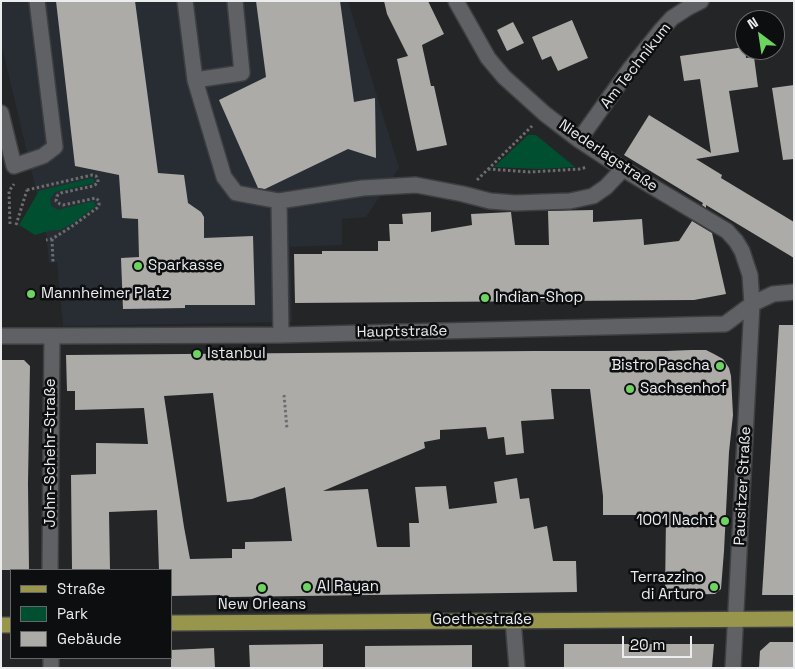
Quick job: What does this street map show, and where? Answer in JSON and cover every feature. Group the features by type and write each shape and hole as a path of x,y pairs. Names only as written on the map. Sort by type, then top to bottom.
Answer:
{"main road":[{"name":"Goethestraße","path":"172,623 794,619"}],"street":[{"path":"1,113 14,166 43,156 55,147 37,1"},
{"path":"185,1 194,80 224,177 236,193 279,201 363,188 416,185 490,201 515,203 570,201 593,196 606,187 623,169"},
{"path":"194,80 242,73 235,1"},
{"name":"Niederlagstraße","path":"456,1 488,58 504,77 545,114 579,140 623,169 727,231 736,241 747,263 750,275 752,304"},
{"name":"Am Technikum","path":"579,140 629,70 662,28 689,6 701,1"},
{"path":"279,201 281,335"},
{"name":"Hauptstraße","path":"1,336 281,335 725,324 752,304 773,294 794,292"},
{"name":"Pausitzer Straße","path":"733,668 752,304"},
{"name":"John-Schehr-Straße","path":"50,569 52,336"},
{"path":"514,620 517,668"}],"path":[{"path":"463,194 545,114"},
{"path":"488,169 530,172 580,170 608,159"},
{"path":"16,224 27,190 92,175 96,176 98,184 61,194 57,196 56,201 63,204 96,198 99,201 97,208 52,239 46,240"},
{"path":"9,191 10,224"},
{"path":"52,239 54,262"},
{"path":"284,395 287,429"}],"shaded area":[{"path":"1,1 348,1 399,168 366,217 342,219 342,245 290,247 292,322 63,326 57,262 49,263 46,232 1,43"}],"green space":[{"path":"528,135 536,135 575,167 540,169 494,167"},
{"path":"92,178 94,183 55,192 50,199 51,206 58,210 93,201 96,206 73,223 60,230 52,230 35,235 19,225 39,191"}],"building":[{"path":"56,1 135,1 158,173 184,175 188,203 201,212 204,217 204,238 253,236 255,305 185,305 185,308 123,309 121,258 139,257 138,219 122,218 119,175 75,166"},
{"path":"256,1 340,1 354,102 375,98 376,158 348,149 265,189 258,188 219,100 266,77"},
{"path":"384,1 428,1 444,34 422,45 431,86 434,86 447,145 417,151 397,59 408,56 387,14"},
{"path":"572,20 588,58 558,71 551,56 542,60 532,37"},
{"path":"513,22 524,43 507,51 497,30"},
{"path":"735,48 735,60 754,60 758,87 729,91 739,152 696,159 722,175 721,178 794,222 794,258 706,205 706,208 702,205 703,203 624,155 649,115 711,153 700,79 684,81 680,56"},
{"path":"794,85 794,159 783,160 772,88"},
{"path":"593,210 593,222 642,219 644,245 679,241 692,221 712,233 726,294 694,300 295,303 294,254 322,254 322,251 378,251 378,241 390,241 389,224 403,224 402,214 431,212 431,232 472,225 471,214 511,212 515,245 549,245 548,211"},
{"path":"779,325 794,325 794,595 762,595"},
{"path":"706,350 723,359 729,368 731,376 733,415 721,589 715,594 665,595 666,515 603,515 603,496 590,389 551,389 554,419 521,421 524,453 506,455 504,437 488,439 486,427 440,430 440,439 424,442 425,448 323,491 368,489 377,547 410,547 409,523 419,523 415,487 446,486 449,509 497,503 494,482 517,478 520,499 529,498 534,529 547,526 553,561 576,561 577,592 232,597 220,597 220,595 172,596 172,569 159,569 157,510 109,512 110,569 72,569 71,475 96,474 96,443 148,444 144,408 75,410 75,391 67,391 66,355","holes":["213,393 227,502 252,499 285,487 292,541 245,542 245,549 232,549 232,558 190,559 164,396"]},
{"path":"1,360 24,360 30,366 29,569 1,570"},
{"path":"770,642 794,642 794,668 759,668 760,651"},
{"path":"323,644 323,668 250,668 249,645"},
{"path":"564,644 714,644 712,668 564,668"},
{"path":"472,645 472,668 365,668 365,646"},
{"path":"214,648 215,668 171,668 172,650"}],"place":[{"name":"Sparkasse","path":"138,266"},
{"name":"Mannheimer Platz","path":"31,294"},
{"name":"Indian-Shop","path":"485,298"},
{"name":"Istanbul","path":"197,354"},
{"name":"Bistro Pascha","path":"720,366"},
{"name":"Sachsenhof","path":"630,389"},
{"name":"1001 Nacht","path":"725,521"},
{"name":"Al Rayan","path":"307,587"},
{"name":"Terrazzino di Arturo","path":"714,587"},
{"name":"New Orleans","path":"262,588"}]}
